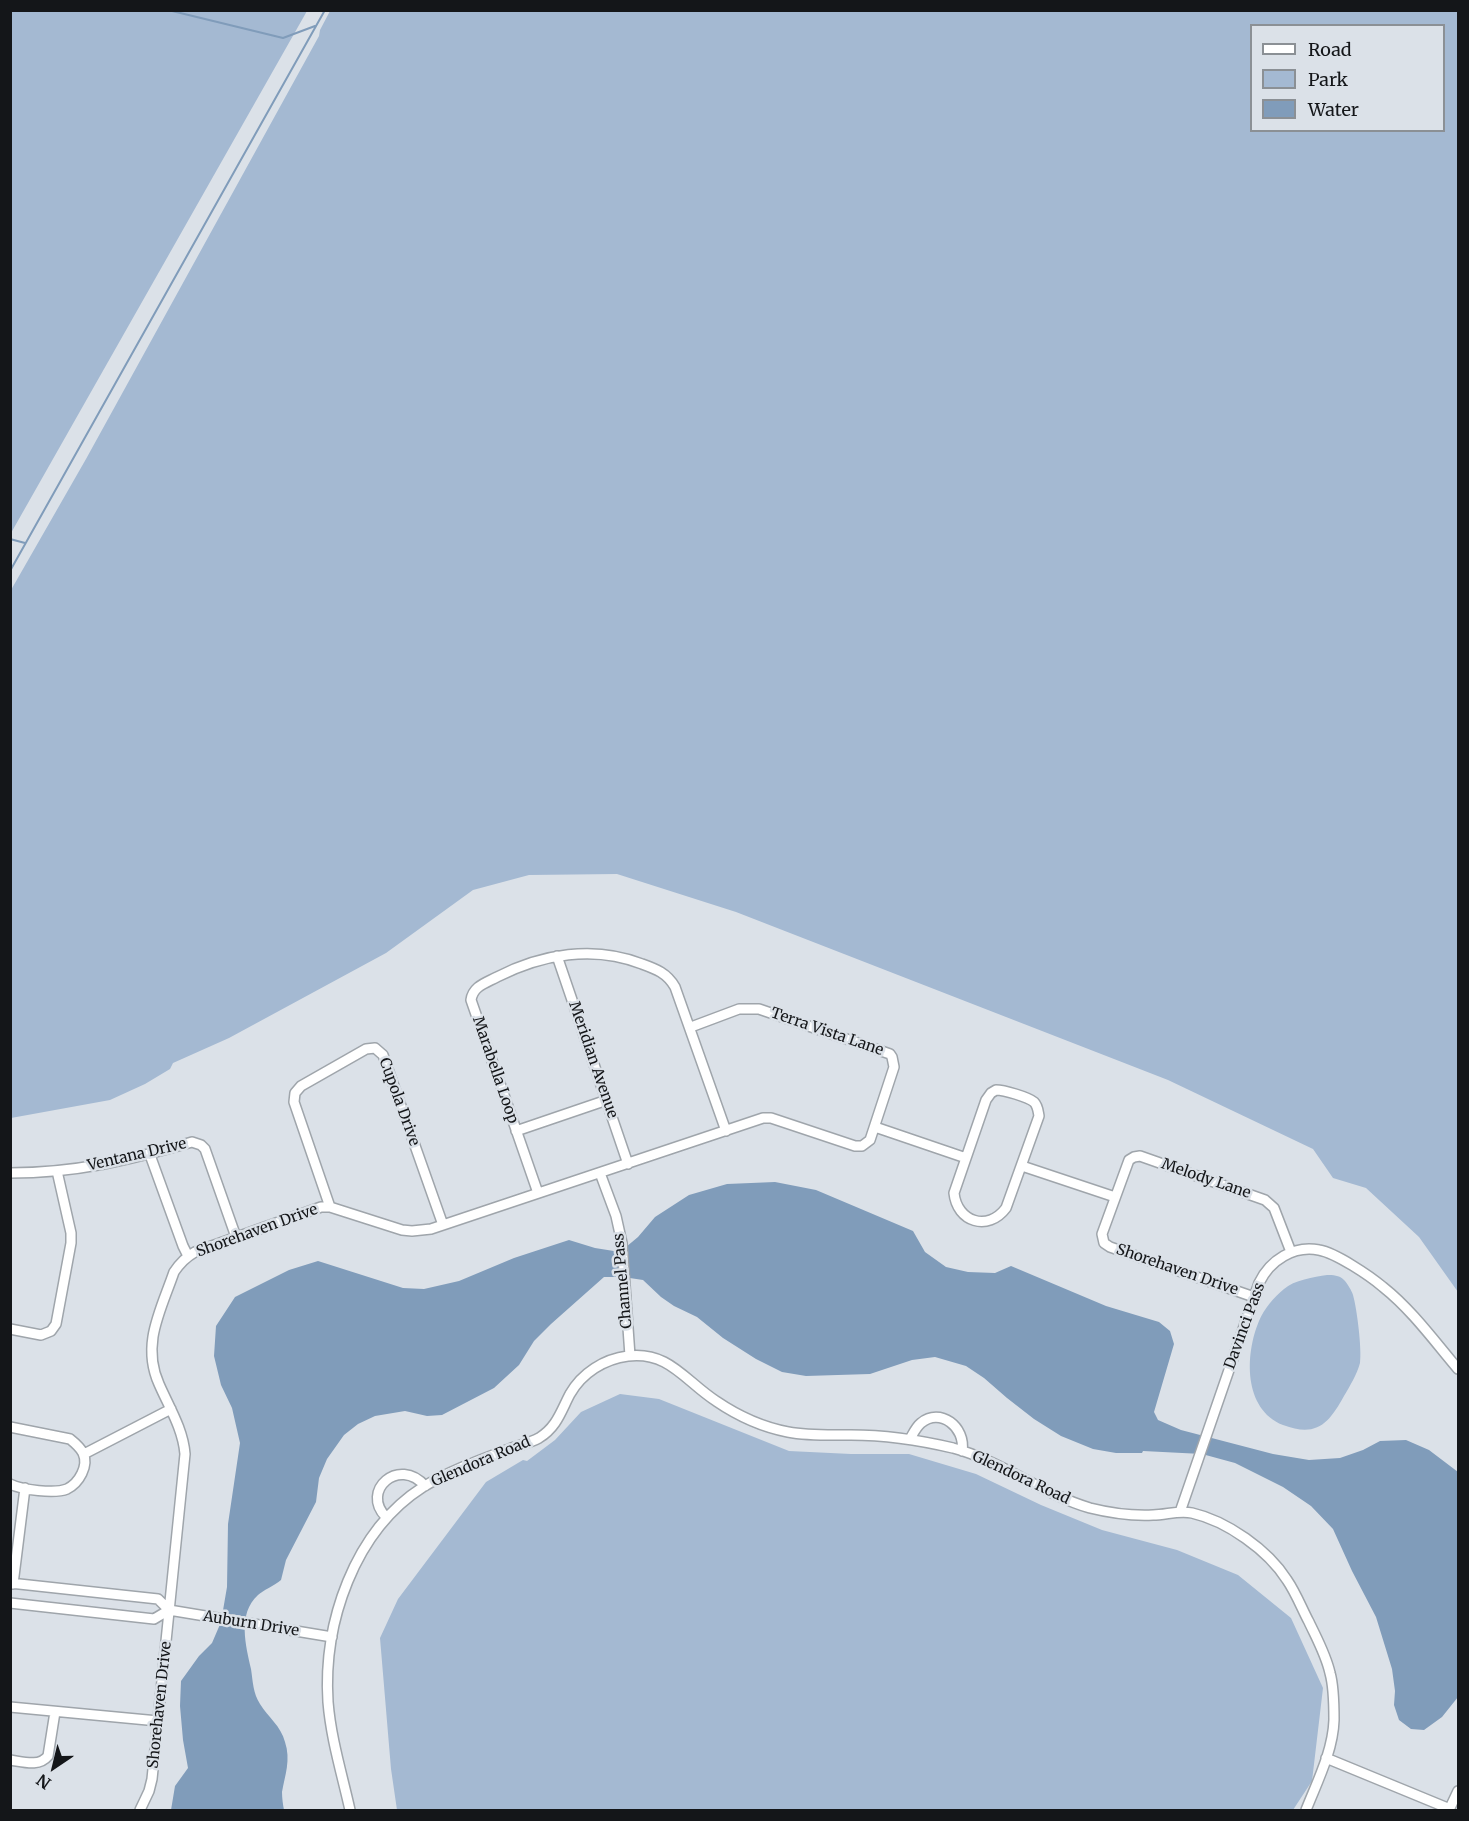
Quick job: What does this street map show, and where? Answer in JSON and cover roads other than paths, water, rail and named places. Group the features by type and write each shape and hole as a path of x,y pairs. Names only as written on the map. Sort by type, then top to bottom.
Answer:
{"street":[{"name":"Marabella Loop","path":"538,1193 472,1005 472,995 477,987 505,973 538,961 582,953 601,954 638,962 658,970 671,980 691,1027 726,1131"},
{"name":"Meridian Avenue","path":"557,956 628,1164"},
{"name":"Terra Vista Lane","path":"691,1027 740,1009 759,1009 886,1051 892,1057 894,1067 875,1127"},
{"name":"Cupola Drive","path":"330,1207 294,1102 295,1093 301,1086 366,1049 375,1048 383,1055 443,1225"},
{"path":"1001,1090 1030,1100 1039,1112 1022,1166 1004,1211 990,1221 979,1222 964,1214 958,1206 955,1197 956,1188 986,1100 991,1093 1001,1090"},
{"path":"516,1131 606,1100"},
{"name":"Shorehaven Drive","path":"140,1810 152,1779 185,1454 180,1430 154,1370 151,1346 155,1327 174,1272 188,1256 312,1209 330,1207 402,1230 422,1231 763,1118 771,1118 859,1146 870,1140 875,1127"},
{"path":"875,1127 966,1158"},
{"name":"Ventana Drive","path":"10,1173 57,1171 96,1166 150,1155 192,1142 205,1149 236,1237"},
{"path":"150,1155 188,1256"},
{"name":"Melody Lane","path":"1115,1197 1129,1160 1140,1156 1265,1200 1274,1208 1291,1252"},
{"path":"1022,1166 1115,1197"},
{"path":"10,1329 41,1335 51,1331 56,1324 71,1243 71,1233 57,1171"},
{"name":"Channel Pass","path":"600,1173 616,1216 622,1243 630,1356"},
{"name":"Shorehaven Drive","path":"1115,1197 1102,1234 1106,1245 1254,1297"},
{"path":"1291,1252 1306,1249 1321,1250 1342,1260 1383,1287 1415,1318 1458,1369"},
{"name":"Davinci Pass","path":"1180,1512 1254,1297 1264,1274 1281,1257 1291,1252"},
{"name":"Glendora Road","path":"350,1810 333,1738 328,1702 328,1677 336,1617 351,1575 373,1535 387,1517 425,1486 476,1462 540,1437 554,1426 570,1394 585,1375 605,1362 630,1356 662,1360 698,1389 728,1409 748,1420 768,1427 808,1435 882,1436 910,1439 962,1451 1054,1494 1092,1508 1131,1515 1193,1513 1237,1532 1273,1563 1287,1579 1324,1654 1331,1676 1334,1723 1331,1745 1306,1810"},
{"path":"84,1454 171,1409"},
{"path":"910,1439 920,1423 932,1418 944,1419 960,1431 963,1437 962,1451"},
{"path":"10,1427 64,1437 77,1444 84,1454 82,1473 70,1487 57,1492 10,1485"},
{"path":"387,1517 378,1506 377,1499 385,1482 397,1474 409,1474 419,1479 425,1486"},
{"path":"12,1584 25,1488"},
{"name":"Auburn Drive","path":"12,1584 158,1599 169,1610 332,1637"},
{"name":"Auburn Drive","path":"10,1603 154,1618 169,1610"},
{"path":"10,1707 158,1722"},
{"path":"10,1760 38,1763 44,1761 48,1756 55,1712"},
{"path":"1326,1758 1450,1810 1458,1791"}],"water":[{"path":"775,1182 816,1190 913,1231 925,1252 946,1267 968,1272 995,1273 1011,1266 1106,1306 1159,1322 1170,1331 1174,1344 1154,1412 1158,1420 1181,1430 1273,1454 1309,1460 1340,1458 1380,1441 1406,1440 1429,1450 1458,1472 1458,1697 1442,1717 1424,1730 1411,1729 1399,1720 1394,1705 1392,1669 1376,1617 1333,1529 1311,1506 1283,1487 1235,1463 1202,1454 1143,1451 1142,1453 1116,1453 1093,1449 1061,1436 1034,1419 966,1366 935,1357 912,1360 870,1374 806,1376 782,1372 723,1338 697,1317 674,1306 643,1280 604,1277 534,1341 519,1365 494,1388 442,1415 427,1416 405,1411 375,1416 358,1424 344,1435 327,1459 319,1478 316,1502 286,1560 281,1580 258,1595 247,1611 245,1621 245,1640 256,1696 263,1709 281,1731 287,1749 287,1767 282,1792 284,1810 171,1810 175,1786 188,1768 180,1706 181,1681 199,1656 212,1643 221,1622 227,1587 228,1524 240,1443 232,1408 221,1385 214,1356 216,1326 235,1297 289,1270 318,1261 403,1288 424,1289 459,1281 514,1258 569,1240 595,1248 620,1252 638,1237 655,1217 689,1195 727,1184"}],"waterway":[{"path":"168,10 283,38 315,26"},
{"path":"10,571 325,10"},
{"path":"10,539 25,543"}]}
